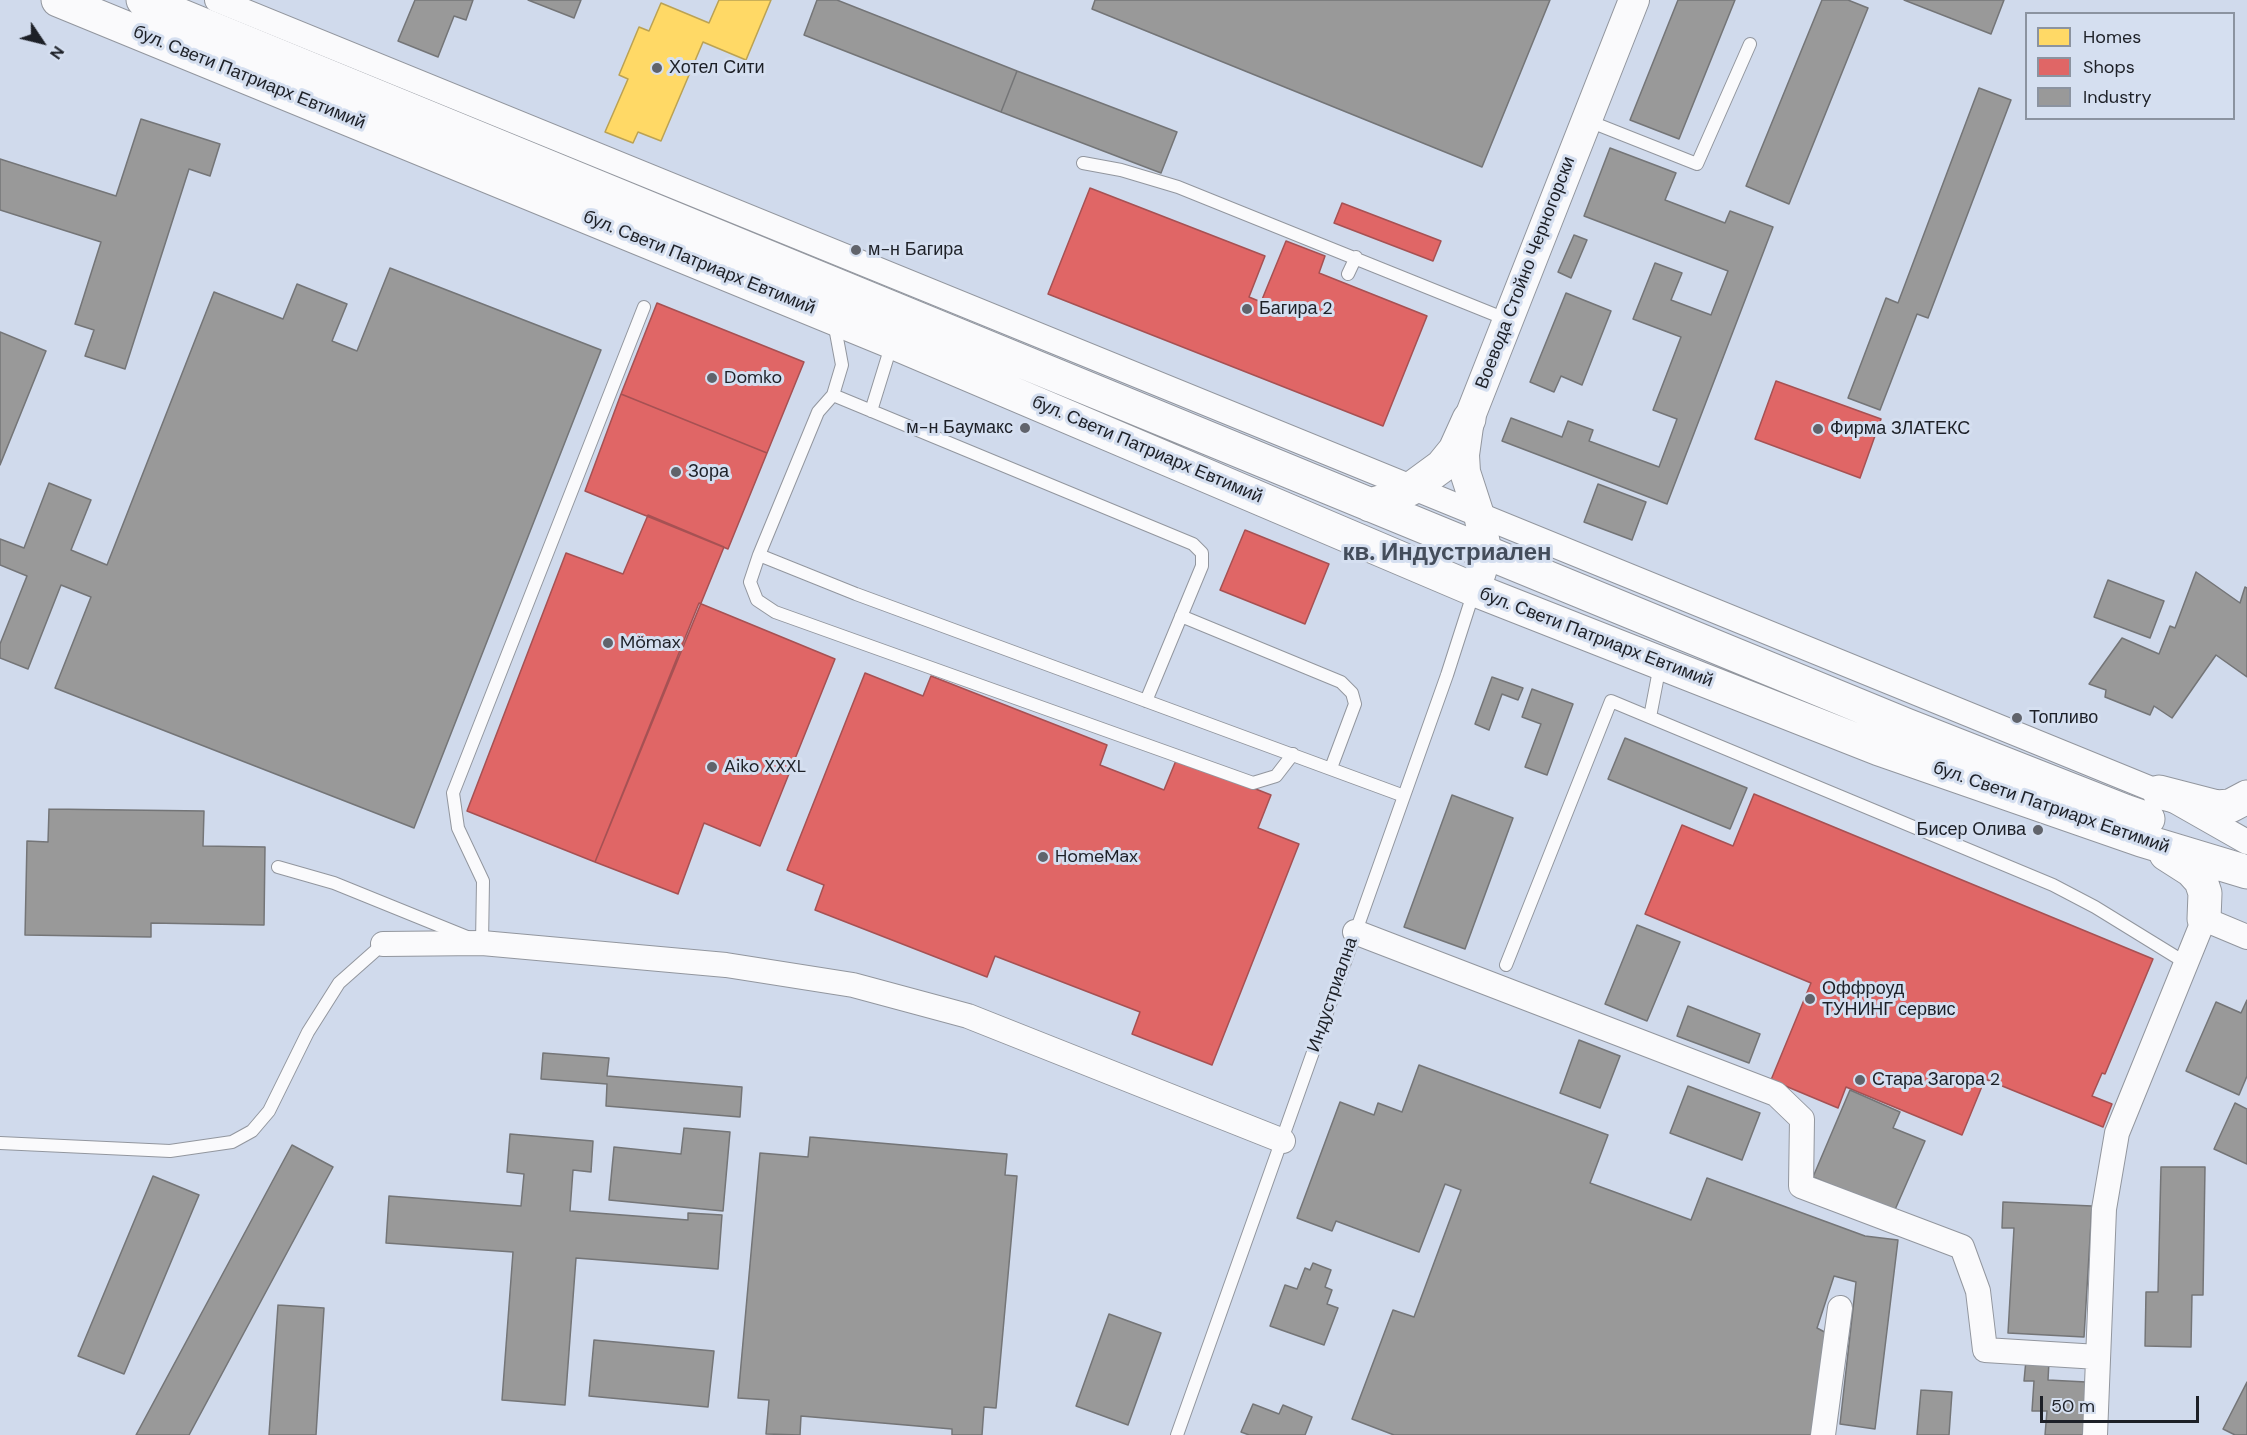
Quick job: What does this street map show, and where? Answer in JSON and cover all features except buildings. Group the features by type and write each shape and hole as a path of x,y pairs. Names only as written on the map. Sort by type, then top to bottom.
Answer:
{"main road":[{"name":"бул. Свети Патриарх Евтимий","path":"58,0 892,342 1474,590 1879,749 2141,840 2247,872"},
{"name":"бул. Свети Патриарх Евтимий","path":"143,0 1370,506 2125,812 2247,849"},
{"path":"1370,506 1412,488 1442,466 1455,450 1469,419"},
{"path":"2159,792 2217,807 2230,806 2247,797"},
{"path":"2141,840 2176,859 2201,881 2205,892 2204,919"},
{"path":"2204,919 2212,904 2224,892 2247,884"}],"street":[{"path":"217,0 2159,792 2247,842"},
{"name":"Воевода Стойно Черногорски","path":"1486,553 1479,515 1465,472 1464,454 1469,419 1634,0"},
{"name":"Индустриална","path":"1474,590 1486,553"},
{"path":"2095,1435 2104,1209 2116,1133 2204,919 2247,937"},
{"path":"1355,932 1776,1094 1802,1119 1801,1186 1962,1247 1978,1291 1985,1350 2098,1357"},
{"path":"383,944 482,943 726,965 853,985 969,1017 1283,1141"},
{"path":"1823,1435 1840,1308"}],"lane":[{"path":"1586,120 1697,164 1750,44"},
{"path":"1083,163 1121,170 1178,187 1508,320"},
{"path":"1348,274 1356,257"},
{"path":"278,867 334,883 482,943 483,881 458,828 453,793 644,307"},
{"path":"834,318 843,365 833,395 818,412 759,555 750,582 757,600 775,612 1253,783 1276,776 1293,754"},
{"path":"871,411 892,342"},
{"path":"833,395 1193,544 1202,553 1202,566 1146,701"},
{"path":"759,555 856,594 1404,796"},
{"name":"Индустриална","path":"1178,1435 1447,675 1474,590"},
{"path":"1181,616 1341,682 1352,693 1355,704 1331,768"},
{"path":"1650,717 1661,663"},
{"path":"1506,965 1611,701 2053,885 2095,907 2186,963"},
{"path":"0,1143 170,1151 232,1142 252,1131 269,1111 308,1032 339,983 383,944"}],"shaded area":[{"path":"0,0 2247,0 2247,1435 0,1435"}],"place":[{"name":"Хотел Сити","path":"657,68"},
{"name":"м-н Багира","path":"856,250"},
{"name":"Багира 2","path":"1247,309"},
{"name":"Domko","path":"712,378"},
{"name":"м-н Баумакс","path":"1025,428"},
{"name":"Фирма ЗЛАТЕКС","path":"1818,429"},
{"name":"Зора","path":"676,472"},
{"name":"Mömax","path":"608,643"},
{"name":"Топливо","path":"2017,718"},
{"name":"Aiko XXXL","path":"712,767"},
{"name":"Бисер Олива","path":"2038,830"},
{"name":"HomeMax","path":"1043,857"},
{"name":"Оффроуд ТУНИНГ сервис","path":"1810,999"},
{"name":"Стара Загора 2","path":"1860,1080"}],"district":[{"name":"кв. Индустриален","path":"1447,554"}]}
